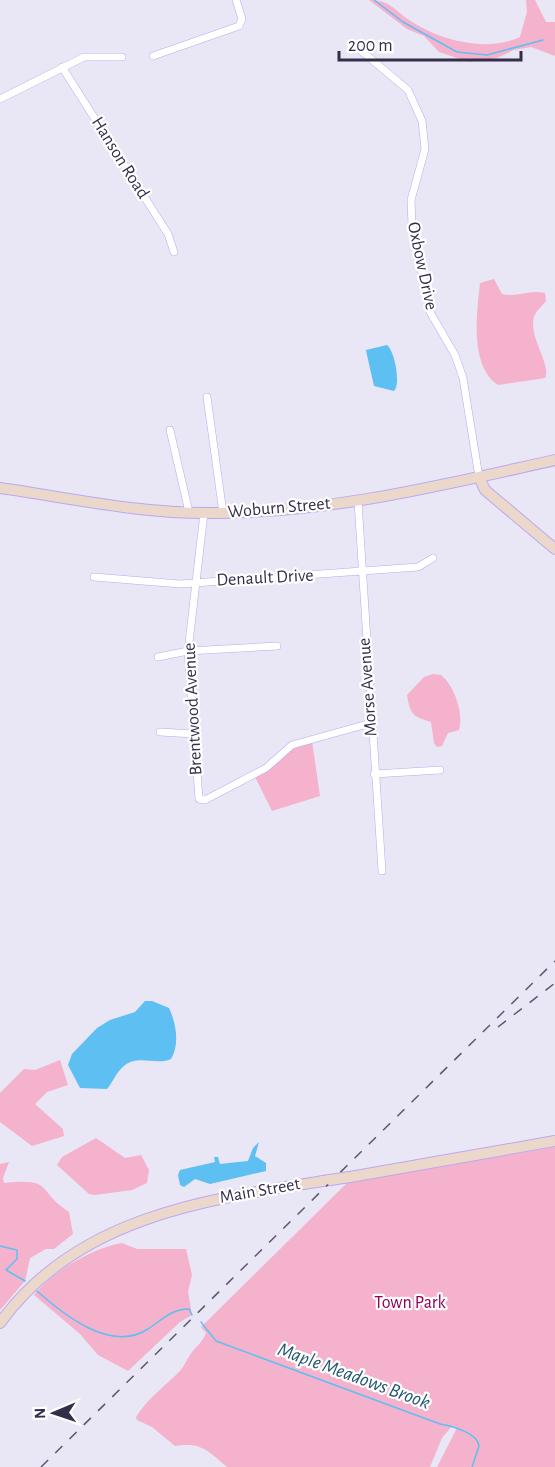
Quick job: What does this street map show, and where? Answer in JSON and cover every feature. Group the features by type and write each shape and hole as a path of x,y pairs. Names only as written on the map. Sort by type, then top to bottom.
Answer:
{"main road":[{"name":"Woburn Street","path":"0,488 189,512 223,513 358,502 555,460"},
{"path":"479,477 485,490 555,549"},
{"name":"Main Street","path":"0,1323 45,1274 74,1252 110,1232 181,1207 555,1141"}],"street":[{"path":"153,56 232,29 241,22 236,0"},
{"name":"Oxbow Drive","path":"352,43 399,81 412,97 421,115 425,149 411,200 412,225 430,312 454,355 463,378 479,477"},
{"path":"0,99 86,56 122,57"},
{"name":"Hanson Road","path":"62,67 168,234 174,252"},
{"path":"207,397 223,513"},
{"path":"170,430 189,512"},
{"name":"Morse Avenue","path":"358,502 382,872"},
{"name":"Brentwood Avenue","path":"204,513 188,651 198,798 205,800 266,768 295,743 371,723"},
{"name":"Denault Drive","path":"94,578 161,584 195,583 419,567 433,558"},
{"path":"158,657 188,651 277,646"},
{"path":"160,732 194,734"},
{"path":"374,774 440,770"}],"green space":[{"path":"369,0 387,3 421,27 448,38 478,44 493,44 520,37 527,12 526,0 535,0 546,22 555,22 555,56 531,47 514,50 497,58 469,62 439,52 424,36 407,29"},
{"path":"494,279 502,294 545,293 546,301 535,315 533,325 545,366 545,378 498,385 483,365 477,337 480,283"},
{"path":"433,674 441,675 450,685 457,700 460,716 459,730 448,733 442,746 437,747 434,743 431,722 411,711 407,695 424,677"},
{"path":"312,741 320,796 272,811 255,777 288,751"},
{"path":"60,1060 68,1085 47,1092 35,1104 63,1129 64,1136 32,1146 0,1122 0,1093 24,1069 35,1070"},
{"path":"96,1138 125,1158 141,1155 149,1170 147,1183 132,1190 89,1194 57,1165 62,1157"},
{"name":"Town Park","path":"555,1147 555,1467 437,1467 457,1428 452,1426 442,1438 430,1467 227,1467 204,1449 192,1445 175,1446 152,1427 137,1420 136,1417 145,1404 181,1370 202,1341 206,1333 201,1327 348,1182"},
{"path":"9,1162 3,1178 4,1183 31,1182 43,1187 69,1212 73,1234 54,1249 46,1249 30,1258 25,1281 0,1310 0,1164"},
{"path":"122,1243 137,1249 186,1249 192,1275 188,1292 192,1315 180,1322 128,1371 98,1355 80,1334 34,1295 62,1269 86,1255"}],"water":[{"path":"387,345 396,368 397,382 394,391 374,386 366,350"},
{"path":"145,1001 152,1001 169,1008 176,1034 171,1059 142,1060 130,1063 119,1071 107,1089 80,1088 68,1065 72,1054 97,1028 110,1020 135,1012"},
{"path":"259,1142 255,1156 266,1163 266,1171 210,1184 195,1179 184,1187 180,1185 178,1175 180,1170 215,1162 214,1157 218,1157 220,1164 248,1161 253,1148"}],"waterway":[{"path":"374,0 403,22 457,52 487,55 543,40"},
{"name":"Maple Meadows Brook","path":"0,1246 17,1250 17,1259 6,1270 25,1281"},
{"name":"Maple Meadows Brook","path":"37,1291 74,1320 104,1334 119,1337 134,1335 148,1329 167,1316 183,1309 189,1309 192,1315"},
{"name":"Maple Meadows Brook","path":"201,1322 216,1341 469,1434 478,1441 479,1446 472,1467"}],"railway":[{"path":"41,1467 555,961"},
{"path":"498,1027 555,983"}]}
